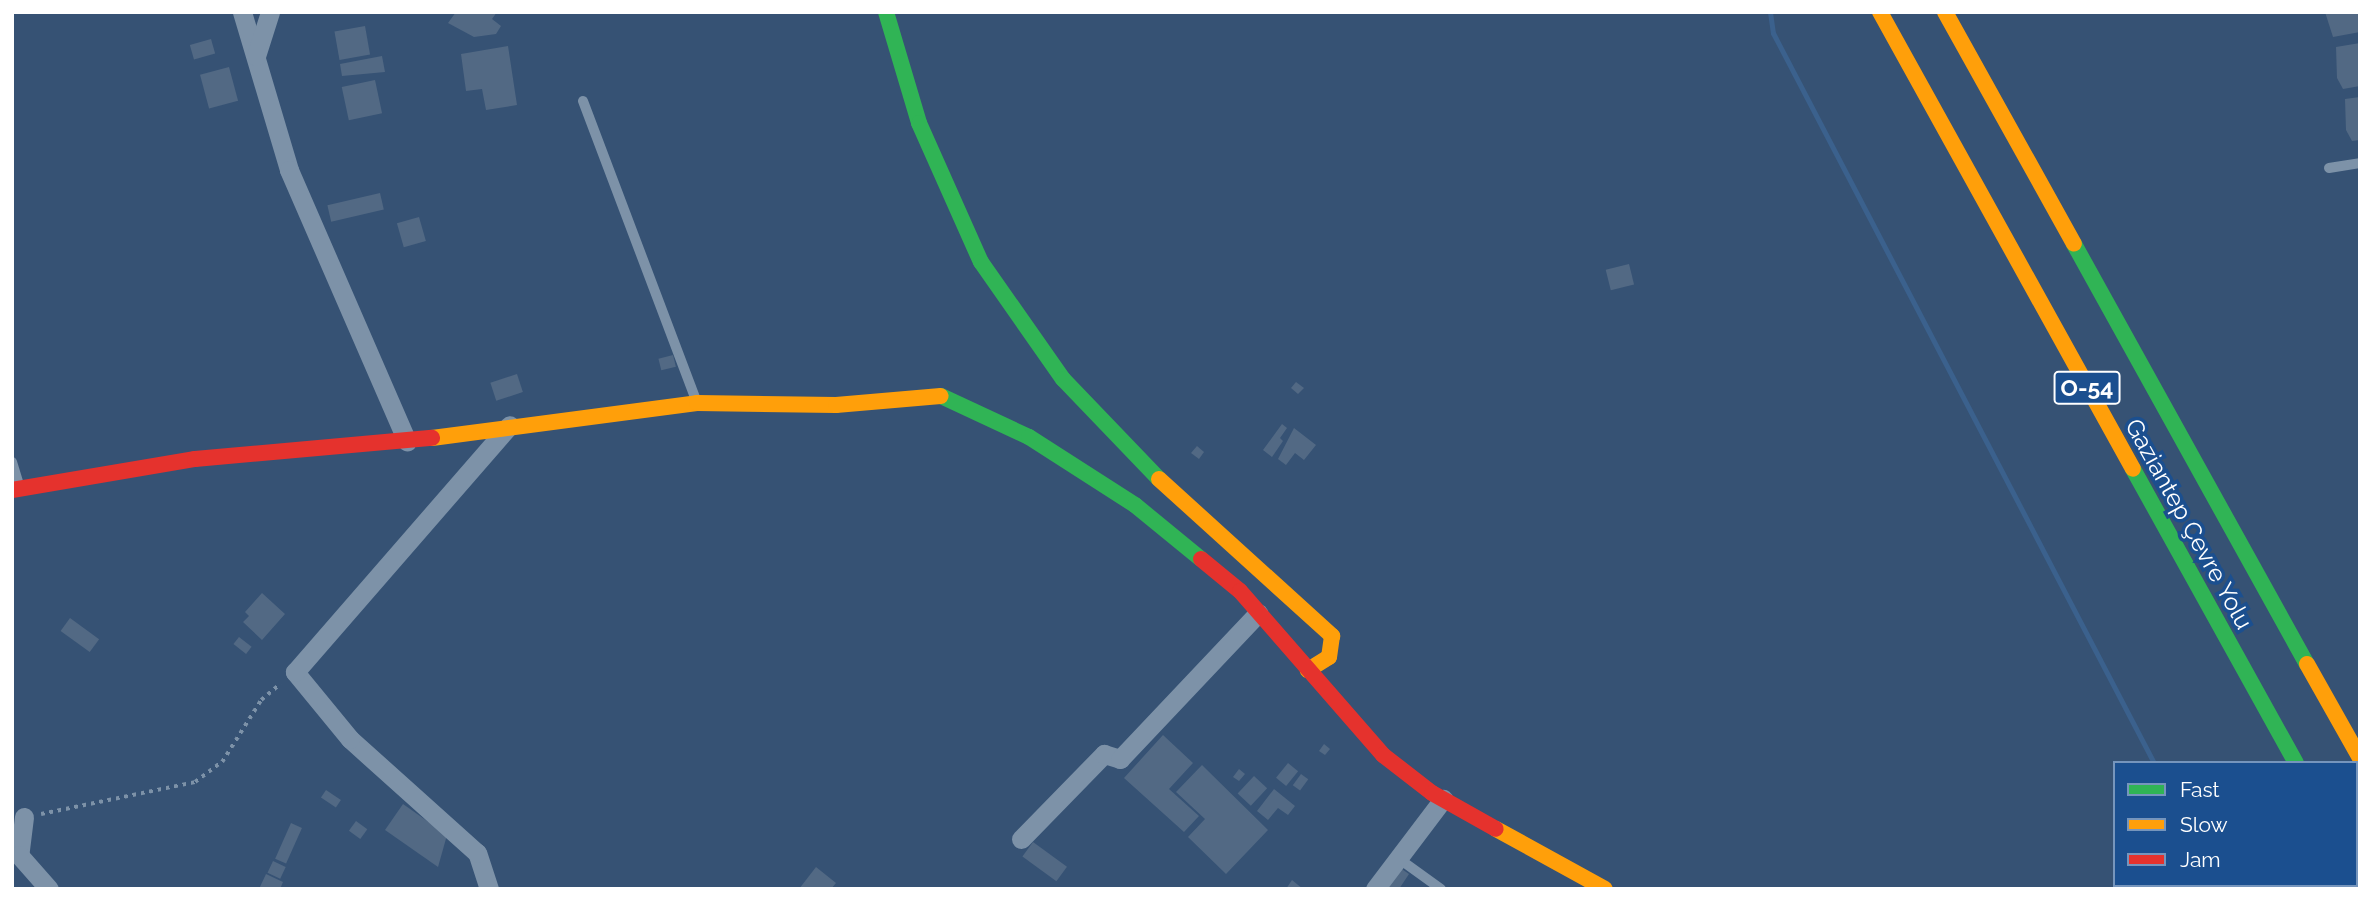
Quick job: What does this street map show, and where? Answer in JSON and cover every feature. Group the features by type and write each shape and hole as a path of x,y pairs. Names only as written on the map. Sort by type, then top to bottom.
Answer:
{"main road":[{"path":"886,12 919,123 981,262 1063,379 1161,481 1332,636 1329,656 1308,670"},
{"name":"Gaziantep Çevre Yolu","path":"1880,12 2295,761"},
{"name":"Gaziantep Çevre Yolu","path":"1945,12 2360,758"},
{"path":"16,489 195,459 407,441 510,425 697,403 836,405 943,396 1030,437 1135,505 1240,591 1383,755 1443,799 1605,889"}],"street":[{"path":"242,12 289,170 407,441"},
{"path":"256,56 270,12"},
{"path":"489,889 477,853 350,739 295,672 510,425"},
{"path":"1021,839 1104,754 1120,760 1258,612"},
{"path":"1375,889 1443,799"},
{"path":"24,817 19,856 48,889"}],"lane":[{"path":"583,102 697,403"},
{"path":"2329,168 2360,163"},
{"path":"12,462 16,489"},
{"path":"1398,858 1441,889"}],"path":[{"path":"24,817 195,782 222,762 261,700 295,672"}],"building":[{"path":"456,12 497,12 492,19 501,26 496,34 474,37 448,23"},
{"path":"2325,12 2360,12 2360,32 2333,37"},
{"path":"365,26 370,55 340,60 334,31"},
{"path":"211,39 215,53 194,59 190,45"},
{"path":"2360,43 2360,86 2343,89 2337,78 2336,47"},
{"path":"508,46 517,105 486,110 482,89 466,91 461,54"},
{"path":"382,56 385,72 342,76 340,64"},
{"path":"229,67 238,101 209,109 200,75"},
{"path":"375,80 382,113 349,120 342,87"},
{"path":"2360,97 2360,140 2352,141 2346,130 2345,99"},
{"path":"380,193 384,210 331,222 327,205"},
{"path":"419,217 426,241 404,247 397,223"},
{"path":"1629,264 1634,284 1611,290 1606,270"},
{"path":"673,355 676,367 661,370 658,359"},
{"path":"517,374 523,392 496,401 490,383"},
{"path":"1296,382 1304,388 1298,394 1291,388"},
{"path":"1282,424 1287,428 1280,438 1283,441 1272,457 1263,450"},
{"path":"1294,428 1316,445 1304,460 1295,453 1286,465 1278,459"},
{"path":"1197,446 1204,452 1199,459 1191,453"},
{"path":"262,593 285,614 262,640 243,622 249,616 245,612"},
{"path":"70,618 99,639 90,652 61,631"},
{"path":"239,637 252,647 246,654 233,644"},
{"path":"1163,735 1193,763 1169,789 1199,816 1184,832 1124,778"},
{"path":"1324,744 1330,749 1325,755 1319,751"},
{"path":"1288,763 1298,771 1286,786 1276,778"},
{"path":"1202,765 1268,830 1226,874 1188,837 1205,819 1176,792"},
{"path":"1239,769 1245,774 1239,781 1233,777"},
{"path":"1301,774 1308,779 1300,791 1293,785"},
{"path":"1254,776 1267,788 1251,806 1238,794"},
{"path":"1274,789 1295,806 1288,815 1278,808 1268,820 1257,811"},
{"path":"326,790 341,800 336,808 321,797"},
{"path":"403,804 447,835 438,867 385,830"},
{"path":"356,821 367,829 360,839 349,831"},
{"path":"291,823 302,828 286,864 275,859"},
{"path":"1033,842 1067,867 1056,881 1022,857"},
{"path":"273,861 286,867 280,879 268,873"},
{"path":"816,867 836,883 831,889 799,889"},
{"path":"1399,867 1409,874 1399,889 1383,889"},
{"path":"266,874 283,882 280,889 259,889"},
{"path":"1292,880 1303,889 1286,889"}],"waterway":[{"path":"1770,12 1773,33 2153,761"}],"traffic: fast":[{"path":"886,12 919,123 981,262 1063,379 1159,479"},
{"path":"2074,244 2307,664"},
{"path":"941,396 1029,437 1135,505 1201,559"},
{"path":"2133,469 2295,761"}],"traffic: slow":[{"path":"1880,12 2133,469"},
{"path":"1945,12 2074,244"},
{"path":"432,438 697,403 836,405 941,396"},
{"path":"1159,479 1332,636 1329,657 1308,670"},
{"path":"2307,664 2360,758"},
{"path":"1496,829 1605,889"}],"traffic: jam":[{"path":"12,490 195,459 432,438"},
{"path":"1201,559 1240,591 1383,755 1432,793 1496,829"}]}
